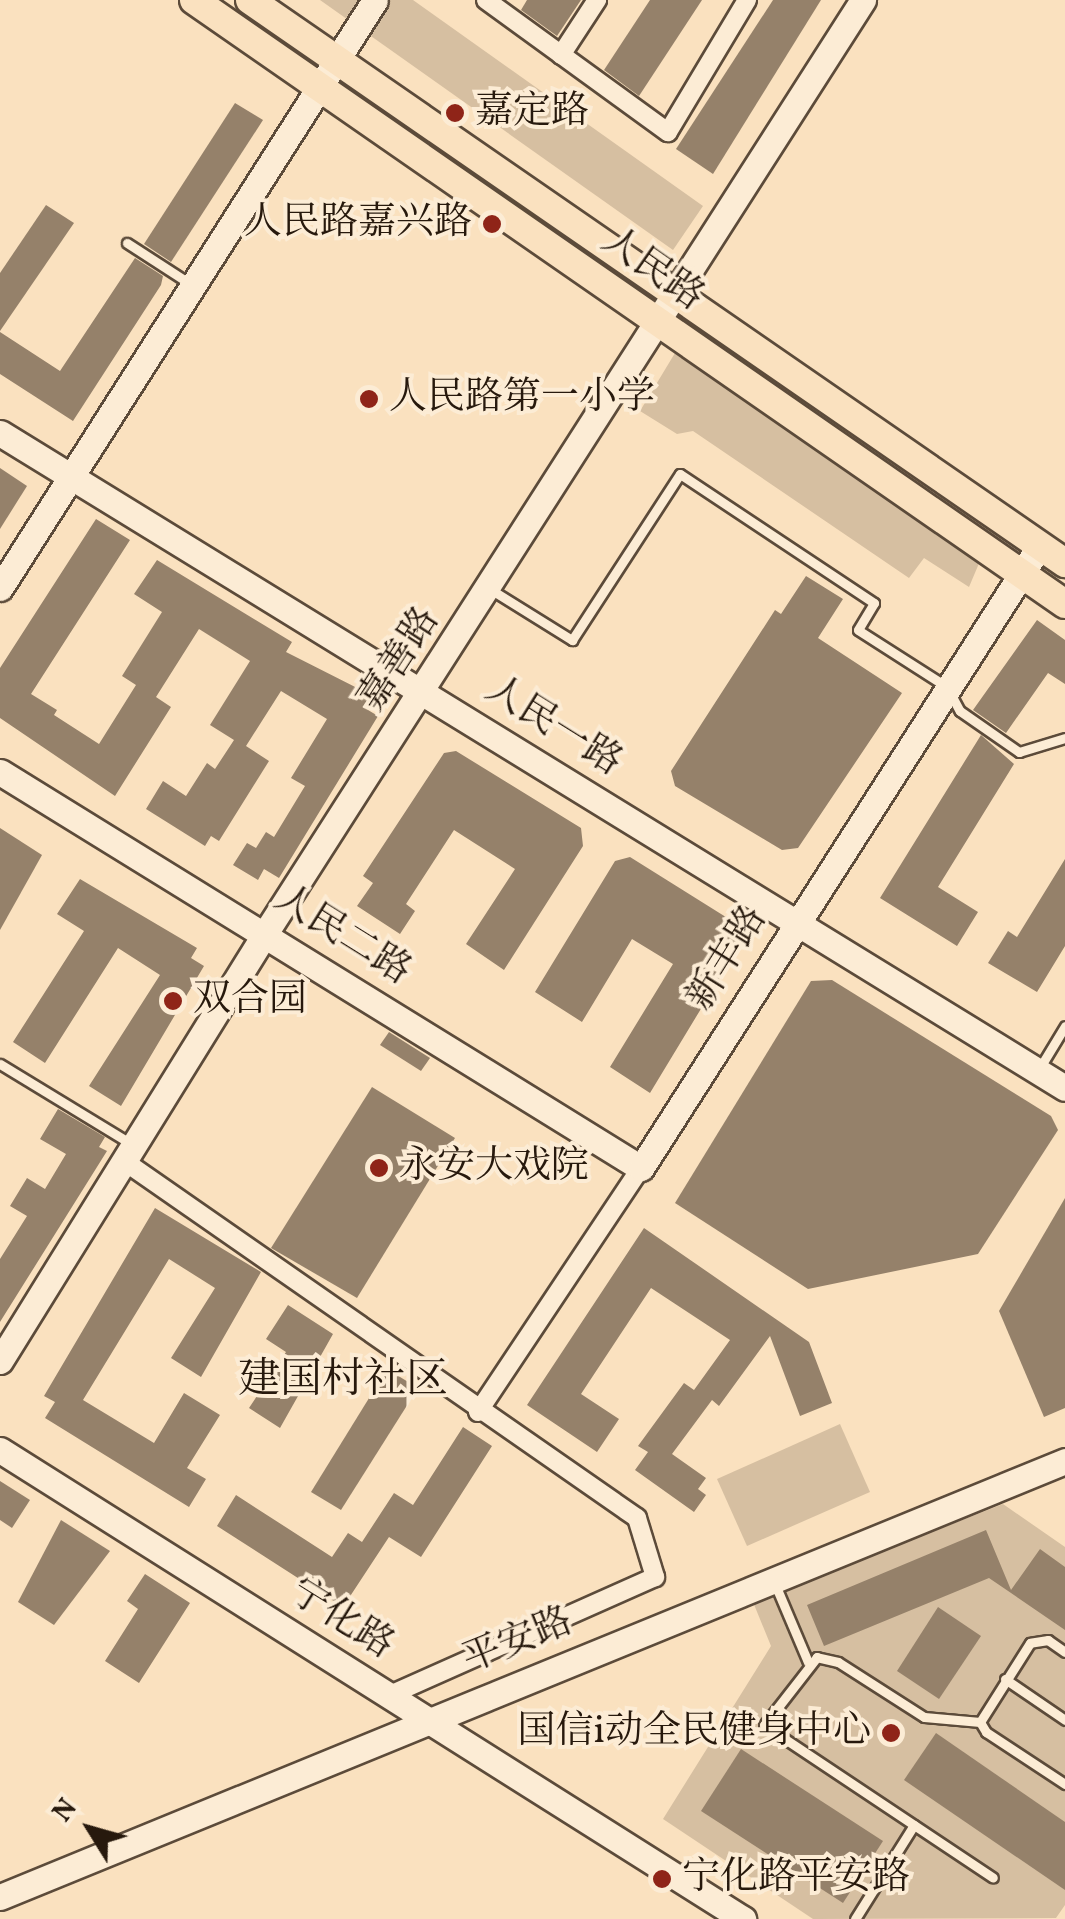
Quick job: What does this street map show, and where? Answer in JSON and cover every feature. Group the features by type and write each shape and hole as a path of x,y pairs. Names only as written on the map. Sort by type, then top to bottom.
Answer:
{"main road":[{"name":"人民路","path":"194,0 1065,604"},
{"name":"人民路","path":"250,0 1065,563"}],"street":[{"path":"0,588 375,0"},
{"path":"486,0 668,132 746,0"},
{"path":"561,55 598,0"},
{"name":"嘉善路","path":"0,1361 266,932 680,294 864,0"},
{"name":"人民一路","path":"0,433 1065,1088"},
{"name":"新丰路","path":"478,1412 641,1168 1040,545"},
{"name":"人民二路","path":"0,772 266,932 641,1168"},
{"path":"129,1153 478,1412 638,1518 655,1577 390,1695"},
{"name":"宁化路","path":"0,1450 743,1919"},
{"name":"平安路","path":"0,1898 428,1719 1065,1461"}],"lane":[{"path":"127,242 193,286"},
{"path":"490,589 572,640 680,474 874,603 858,630 947,688 960,711 1019,752 1065,738"},
{"path":"1038,1071 1065,1026"},
{"path":"0,1064 129,1153"},
{"path":"773,1580 808,1662"},
{"path":"980,1722 1005,1679 1039,1638 1065,1652"},
{"path":"980,1722 924,1717 838,1662 816,1657 808,1662 764,1725 993,1878"},
{"path":"1005,1679 1065,1720"},
{"path":"980,1722 986,1732 1065,1784"},
{"path":"855,1919 914,1824"}],"shaded area":[{"path":"320,0 413,0 703,206 673,250"},
{"path":"675,353 980,561 969,587 924,558 909,578 693,431 677,434 640,411"},
{"path":"840,1424 870,1492 747,1546 717,1479"},
{"name":"国信i动全民健身中心","path":"1003,1504 1065,1547 1065,1905 1056,1918 813,1919 663,1819 771,1646 753,1602"}],"building":[{"path":"527,0 581,0 557,36 521,10"},
{"path":"650,0 702,0 639,96 604,70"},
{"path":"773,0 821,0 713,174 676,149"},
{"path":"235,103 263,120 171,262 144,244"},
{"path":"46,205 74,223 0,331 0,273"},
{"path":"135,258 163,276 161,285 73,421 0,374 0,332 60,371"},
{"path":"0,468 27,486 0,529"},
{"path":"96,519 130,540 31,694 57,710 54,715 99,744 136,685 122,676 162,612 134,594 157,560 292,642 286,652 371,695 363,707 378,716 279,878 264,869 258,880 233,865 247,843 256,848 266,832 274,837 305,786 291,778 327,719 281,691 246,746 269,761 219,841 211,836 205,846 146,809 163,781 186,796 207,763 215,769 234,740 210,725 250,661 199,629 156,697 171,707 115,796 0,718 0,668"},
{"path":"806,576 843,599 818,638 902,693 798,848 782,850 675,786 671,771 775,610 781,614"},
{"path":"1037,620 1065,640 1065,684 1048,673 1006,733 973,710"},
{"path":"981,735 1014,764 938,887 978,912 957,946 880,898"},
{"path":"456,751 581,828 583,846 504,970 466,944 515,869 454,830 406,904 415,911 400,934 357,906 373,883 363,876 444,753"},
{"path":"0,828 42,855 0,930"},
{"path":"630,857 737,924 742,941 650,1093 610,1067 673,964 632,939 582,1022 535,992 615,861"},
{"path":"1065,859 1065,946 1037,992 988,963 1008,931 1017,937"},
{"path":"80,879 197,948 191,958 204,966 121,1106 89,1086 160,975 118,948 45,1063 13,1042 84,931 57,914"},
{"path":"832,980 1051,1116 1058,1130 978,1254 808,1289 675,1203 811,981"},
{"path":"389,1032 430,1058 421,1071 380,1045"},
{"name":"永安大戏院","path":"372,1087 455,1138 357,1298 271,1248"},
{"path":"58,1109 105,1137 99,1147 107,1151 0,1322 0,1259 27,1216 10,1206 27,1178 45,1189 66,1154 40,1139"},
{"path":"1065,1198 1065,1408 1044,1417 999,1311"},
{"path":"155,1208 261,1272 201,1377 171,1358 215,1288 169,1259 83,1400 154,1443 184,1393 220,1415 187,1468 206,1479 189,1507 45,1418 55,1402 44,1396"},
{"path":"644,1228 809,1342 832,1403 800,1416 770,1336 719,1406 712,1400 672,1454 706,1478 698,1489 706,1495 694,1512 635,1470 648,1452 638,1446 684,1383 694,1390 730,1340 651,1288 581,1394 619,1419 597,1452 527,1405"},
{"path":"288,1305 333,1334 280,1428 249,1408 286,1352 266,1339"},
{"path":"387,1369 418,1388 341,1510 311,1492"},
{"path":"463,1427 492,1446 421,1557 389,1537 343,1607 217,1526 236,1495 332,1557 348,1533 362,1542 394,1493 413,1505"},
{"path":"0,1481 30,1500 12,1528 0,1520"},
{"path":"61,1520 110,1551 54,1625 18,1602"},
{"path":"986,1530 1011,1590 1040,1549 1065,1567 1065,1630 989,1578 824,1646 807,1605"},
{"path":"145,1574 190,1603 139,1683 105,1661 138,1609 127,1601"},
{"path":"938,1607 981,1636 939,1699 897,1671"},
{"path":"936,1733 1065,1822 1065,1890 904,1780"},
{"path":"741,1749 883,1841 843,1903 701,1811"}],"place":[{"name":"嘉定路","path":"455,113"},
{"name":"人民路嘉兴路","path":"492,224"},
{"name":"人民路第一小学","path":"369,399"},
{"name":"双合园","path":"173,1001"},
{"name":"永安大戏院","path":"379,1168"},
{"name":"国信i动全民健身中心","path":"891,1733"},
{"name":"宁化路平安路","path":"662,1879"}],"district":[{"name":"建国村社区","path":"343,1382"}]}
